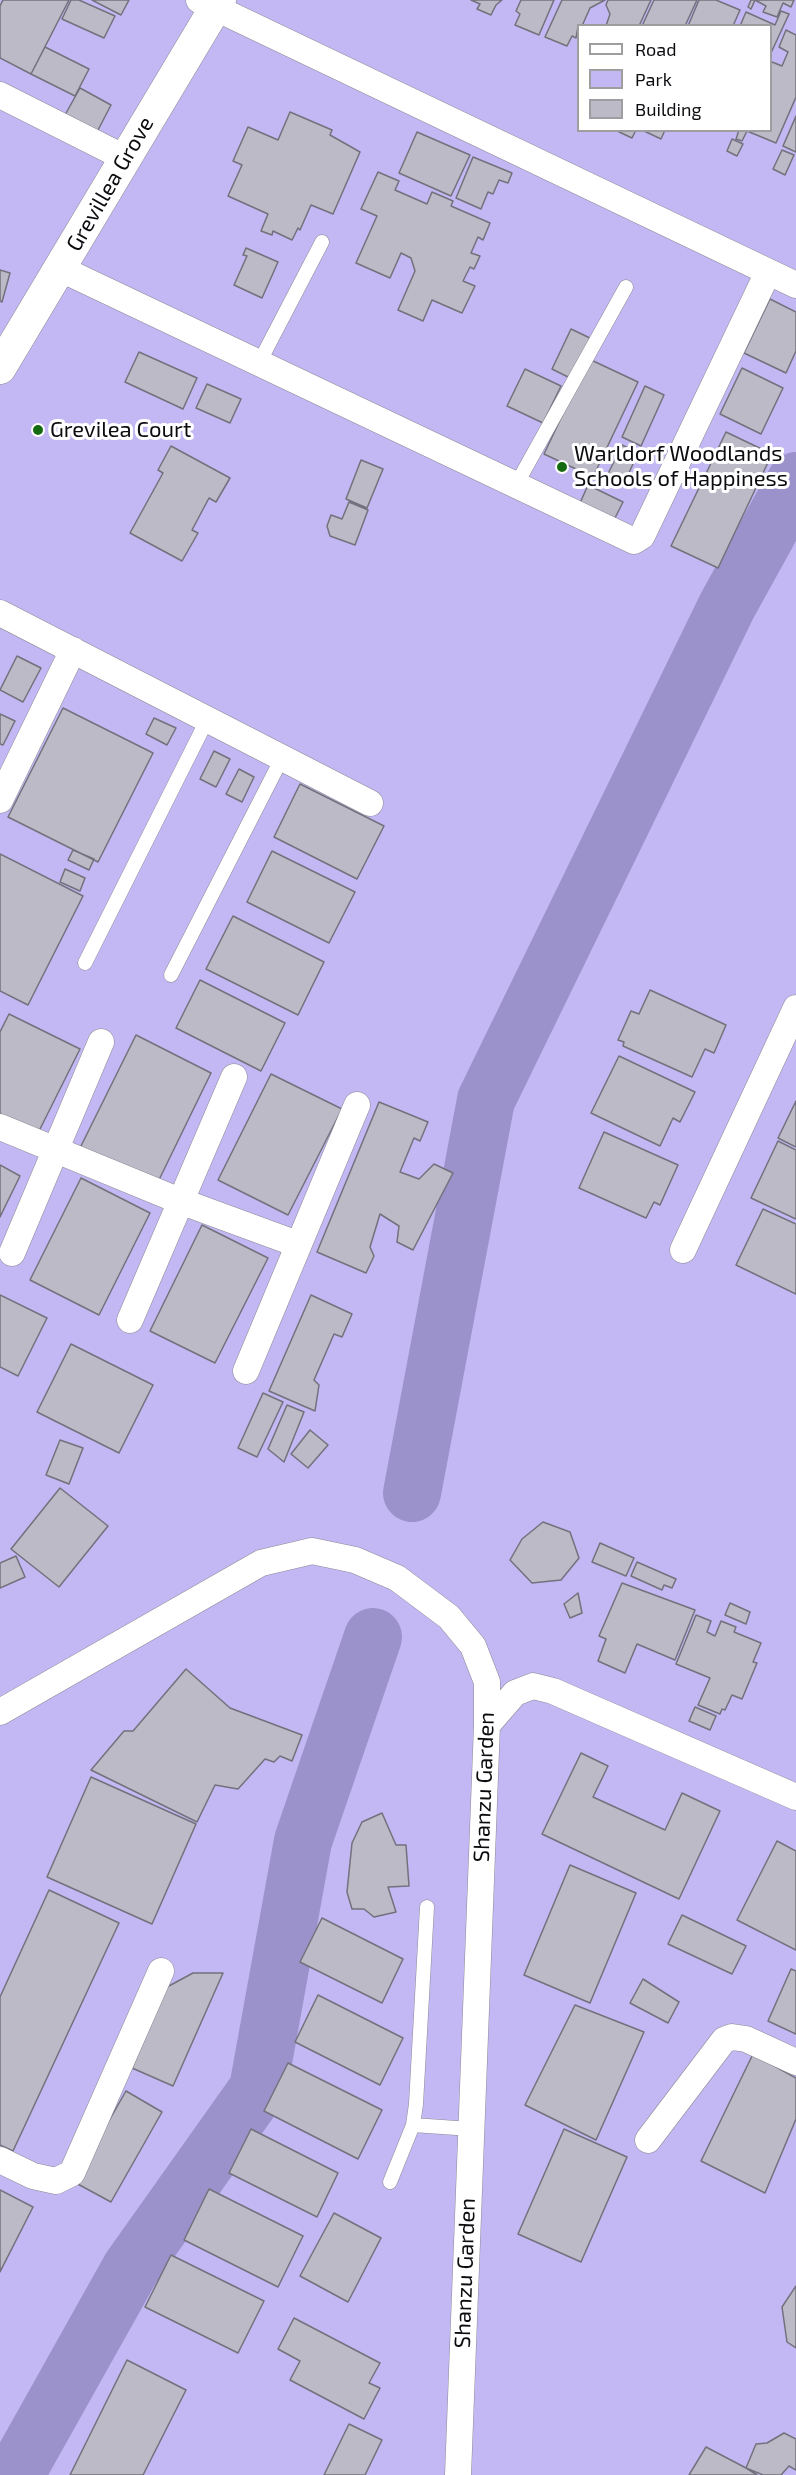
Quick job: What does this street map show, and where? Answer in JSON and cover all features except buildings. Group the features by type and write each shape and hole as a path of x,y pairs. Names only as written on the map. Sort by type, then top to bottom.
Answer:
{"street":[{"name":"Grevillea Grove","path":"0,368 61,269 211,3"},
{"path":"211,3 796,285"},
{"path":"0,95 125,158"},
{"path":"61,269 628,540 638,539 768,272"},
{"path":"0,613 370,802"},
{"path":"0,800 73,650"},
{"path":"682,1250 796,1008"},
{"path":"12,1253 101,1042"},
{"path":"130,1320 234,1077"},
{"path":"246,1371 297,1244 357,1106"},
{"path":"0,1127 180,1201 297,1244"},
{"name":"Shanzu Garden","path":"0,1712 261,1563 312,1551 354,1560 397,1578 448,1617 473,1646 487,1682 487,1725 458,2475"},
{"path":"487,1725 514,1694 533,1686 552,1691 796,1797"},
{"path":"0,2160 33,2176 56,2181 72,2173 161,1971"},
{"path":"648,2140 724,2040 732,2037 746,2039 796,2062"}],"lane":[{"path":"259,363 322,242"},
{"path":"516,485 626,287"},
{"path":"86,963 207,720"},
{"path":"171,975 282,758"},
{"path":"390,2182 413,2125 416,2104 426,1907"},
{"path":"413,2125 471,2129"}],"green space":[{"path":"0,0 796,0 796,2475 0,2475"}],"waterway":[{"path":"412,1493 486,1100 727,606 796,481"},
{"path":"15,2475 131,2268 258,2089 303,1841 373,1637"}],"place":[{"name":"Grevilea Court","path":"38,430"},
{"name":"Warldorf Woodlands Schools of Happiness","path":"562,467"}]}
